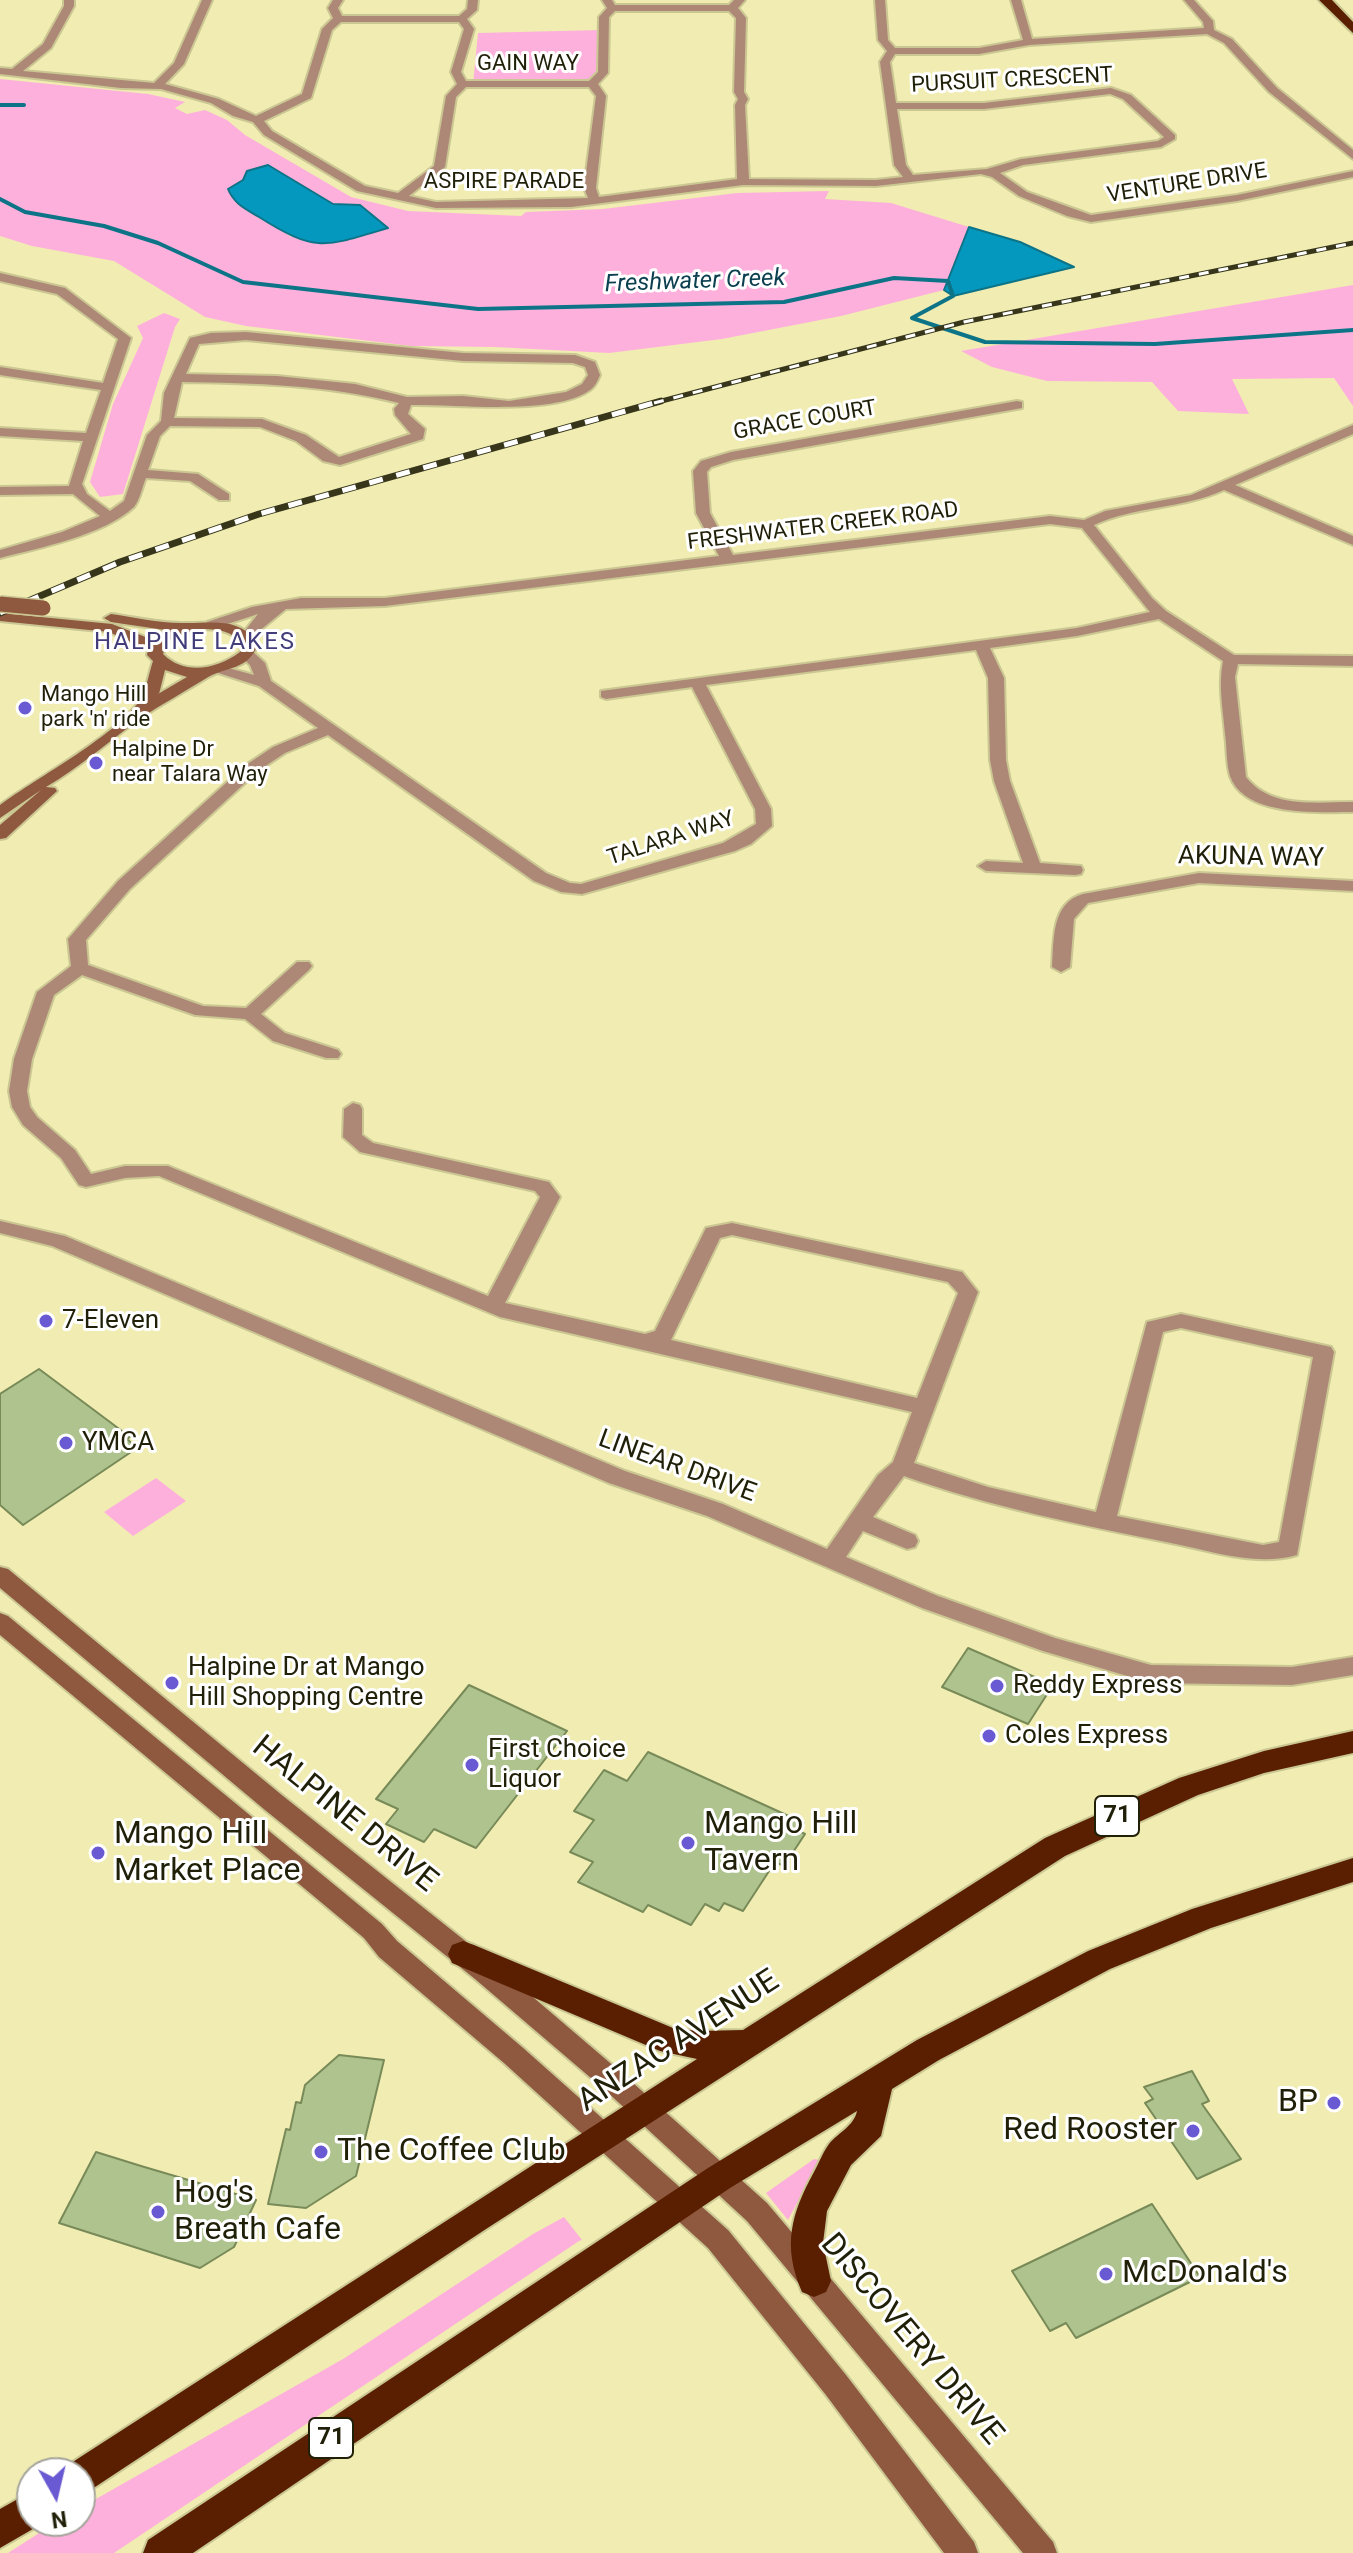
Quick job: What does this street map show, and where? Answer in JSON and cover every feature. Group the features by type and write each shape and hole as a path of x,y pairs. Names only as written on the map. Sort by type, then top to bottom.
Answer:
{"highway":[{"path":"1325,0 1353,29"},
{"name":"ANZAC AVENUE","path":"96,2466 474,2218 999,1881 1093,1827 1189,1786 1264,1762 1353,1742"},
{"name":"71","path":"161,2553 719,2178 978,2021 1099,1960 1203,1918 1353,1870"},
{"path":"463,1954 671,2041 698,2045 749,2043"},
{"path":"814,2281 806,2243 811,2209 840,2155 870,2126 878,2079"}],"main road":[{"path":"0,604 182,628 227,627 247,646 230,666 212,671 136,715 70,766 34,787 0,813"},
{"path":"0,617 112,628 180,671 212,671"},
{"path":"136,715 151,694 160,640 182,628"},
{"path":"0,834 53,787 70,766"},
{"name":"HALPINE DRIVE","path":"0,1575 252,1785 463,1954 645,2109"},
{"path":"0,1622 373,1931 388,1949 605,2135 718,2239 831,2378 963,2553"},
{"name":"DISCOVERY DRIVE","path":"645,2109 757,2212 1042,2553"}],"street":[{"path":"14,73 47,46 69,7 69,0"},
{"path":"158,85 179,64 207,0"},
{"path":"338,0 333,8 338,19"},
{"path":"257,120 307,96 327,29 338,19 462,19 472,10 473,0"},
{"path":"880,0 883,40 892,51"},
{"path":"1016,0 1024,34 1029,42"},
{"path":"1189,0 1209,22 1209,31"},
{"path":"595,202 590,188 601,96 592,84 603,73 604,17 610,4 736,4 742,20 739,93 743,99 740,105 743,182"},
{"path":"400,197 439,167 451,96 463,84 456,73 469,29 462,19"},
{"path":"892,51 979,51 1029,42 1209,31 1228,41 1273,90 1353,156"},
{"path":"892,51 885,62 900,165 910,179"},
{"name":"ASPIRE PARADE","path":"0,71 121,85 158,85 215,101 257,120 268,133 361,189 442,205 595,202 743,182 870,183 965,171 990,172"},
{"name":"GAIN WAY","path":"463,84 592,84"},
{"name":"PURSUIT CRESCENT","path":"892,106 984,106 1111,91 1131,100 1171,137 1161,144 1015,163 990,172"},
{"name":"VENTURE DRIVE","path":"990,172 1019,192 1091,219 1237,198 1353,174"},
{"path":"0,277 61,291 122,334 125,342 89,437 76,479 76,490"},
{"path":"0,554 42,544 110,517 132,500 154,435 167,422 171,393 177,378 194,341 225,336 463,357 575,359 590,365 594,375 587,387 580,391 526,404 463,400 407,401 355,388 289,381 177,378"},
{"path":"0,371 106,387"},
{"path":"167,422 262,423 301,438 328,458 340,461 418,436 418,429 402,415 401,409 407,401"},
{"name":"GRACE COURT","path":"729,561 703,513 700,471 706,464 731,456 1017,405"},
{"name":"FRESHWATER CREEK ROAD","path":"212,625 283,605 398,601 1050,520 1086,524 1112,513 1183,502 1353,429"},
{"path":"0,432 89,437"},
{"path":"141,474 193,477 224,497"},
{"path":"1225,486 1353,541"},
{"path":"6,497 76,490 110,517"},
{"path":"1086,524 1147,601 1161,614 1231,659 1353,661"},
{"path":"247,646 264,617 283,605"},
{"path":"606,694 1077,632 1161,614"},
{"path":"981,645 996,678 998,760 1002,781 1033,868"},
{"name":"TALARA WAY","path":"247,646 264,683"},
{"path":"1231,659 1227,677 1238,777 1242,785 1254,796 1273,802 1353,807"},
{"name":"TALARA WAY","path":"212,671 264,683 540,877 567,888 582,889 729,847 764,826 763,809 697,682"},
{"path":"80,968 77,939 146,864 252,768 279,750 330,729"},
{"path":"986,866 1075,870"},
{"name":"AKUNA WAY","path":"1061,967 1066,913 1071,904 1083,899 1199,878 1353,886"},
{"path":"250,1014 303,966"},
{"path":"80,968 201,1011 250,1014 279,1037 332,1054"},
{"path":"80,968 46,992 23,1059 18,1091 21,1107 30,1121 58,1143 86,1181 125,1172 161,1170 507,1312 924,1407"},
{"path":"353,1109 352,1137 367,1148 542,1186 550,1197 493,1306"},
{"name":"LINEAR DRIVE","path":"0,1227 58,1241 617,1477 715,1510 930,1602 1051,1645 1151,1674 1292,1676 1353,1666"},
{"path":"645,1341 663,1336 713,1233 732,1229 955,1277 968,1292 910,1452 832,1559"},
{"path":"901,1467 956,1488 1105,1520 1263,1553 1289,1549 1324,1352 1181,1321 1154,1327 1105,1520"},
{"path":"858,1520 907,1541"}],"shaded area":[{"path":"600,30 598,79 593,82 473,84 478,33"},
{"path":"0,79 148,94 185,102 175,108 187,114 205,110 227,120 245,135 351,197 408,211 521,216 526,212 603,209 737,193 829,191 825,199 891,203 969,227 944,290 841,316 722,339 609,353 411,346 246,326 205,317 114,261 32,246 0,236","holes":["268,165 333,204 360,205 291,237 228,189"]},
{"path":"1353,285 1353,406 1334,378 1232,379 1249,414 1178,411 1152,382 1047,381 992,367 961,351"},
{"path":"164,313 180,319 123,494 100,497 90,482 113,404 143,338 137,326"},
{"path":"156,1478 186,1501 133,1536 104,1512"},
{"path":"814,2159 820,2160 788,2220 766,2193"},
{"path":"564,2217 582,2240 114,2553 8,2553 33,2537 96,2537 96,2499 343,2359 533,2234"}],"water":[{"path":"268,165 333,204 360,205 388,228 321,243 294,237 278,229 241,206 228,189 243,180 247,171"},
{"path":"969,227 1020,242 1074,267 953,296 944,290"}],"building":[{"name":"YMCA","path":"39,1369 130,1437 127,1439 137,1448 23,1525 0,1505 0,1394"},
{"name":"Reddy Express","path":"968,1648 1053,1685 1028,1724 942,1687"},
{"name":"First Choice Liquor","path":"469,1685 567,1731 476,1848 434,1829 424,1842 386,1824 398,1809 376,1799"},
{"name":"Mango Hill Tavern","path":"648,1752 804,1823 799,1831 805,1834 784,1866 775,1862 743,1911 724,1903 719,1911 705,1904 691,1925 648,1905 643,1912 578,1882 593,1862 570,1852 594,1820 574,1811 604,1770 627,1781"},
{"name":"The Coffee Club","path":"339,2055 384,2060 356,2176 306,2208 268,2204 286,2129 290,2130 296,2102 301,2103 305,2085"},
{"name":"Red Rooster","path":"1192,2071 1209,2101 1202,2104 1241,2159 1197,2179 1145,2103 1153,2099 1144,2087"},
{"name":"Hog's Breath Cafe","path":"96,2152 256,2200 234,2247 200,2268 59,2223"},
{"name":"McDonald's","path":"1152,2204 1200,2277 1076,2338 1066,2323 1050,2331 1012,2271"}],"waterway":[{"name":"Freshwater Creek","path":"0,105 24,105"},
{"name":"Freshwater Creek","path":"0,199 25,212 104,226 158,243 243,282 478,309 784,302 894,278 948,281 953,296 912,318 985,342 1155,344 1353,330"}],"railway":[{"path":"654,403 964,322 1353,243"},
{"path":"0,613 120,562 259,514 661,401"}],"place":[{"name":"Mango Hill park 'n' ride","path":"25,708"},
{"name":"Halpine Dr near Talara Way","path":"96,763"},
{"name":"7-Eleven","path":"46,1321"},
{"name":"YMCA","path":"66,1443"},
{"name":"Halpine Dr at Mango Hill Shopping Centre","path":"172,1683"},
{"name":"Reddy Express","path":"997,1686"},
{"name":"Coles Express","path":"989,1736"},
{"name":"First Choice Liquor","path":"472,1765"},
{"name":"Mango Hill Tavern","path":"688,1843"},
{"name":"Mango Hill Market Place","path":"98,1853"},
{"name":"BP","path":"1334,2103"},
{"name":"Red Rooster","path":"1193,2131"},
{"name":"The Coffee Club","path":"321,2152"},
{"name":"Hog's Breath Cafe","path":"158,2212"},
{"name":"McDonald's","path":"1106,2274"}],"district":[{"name":"HALPINE LAKES","path":"195,643"}]}
